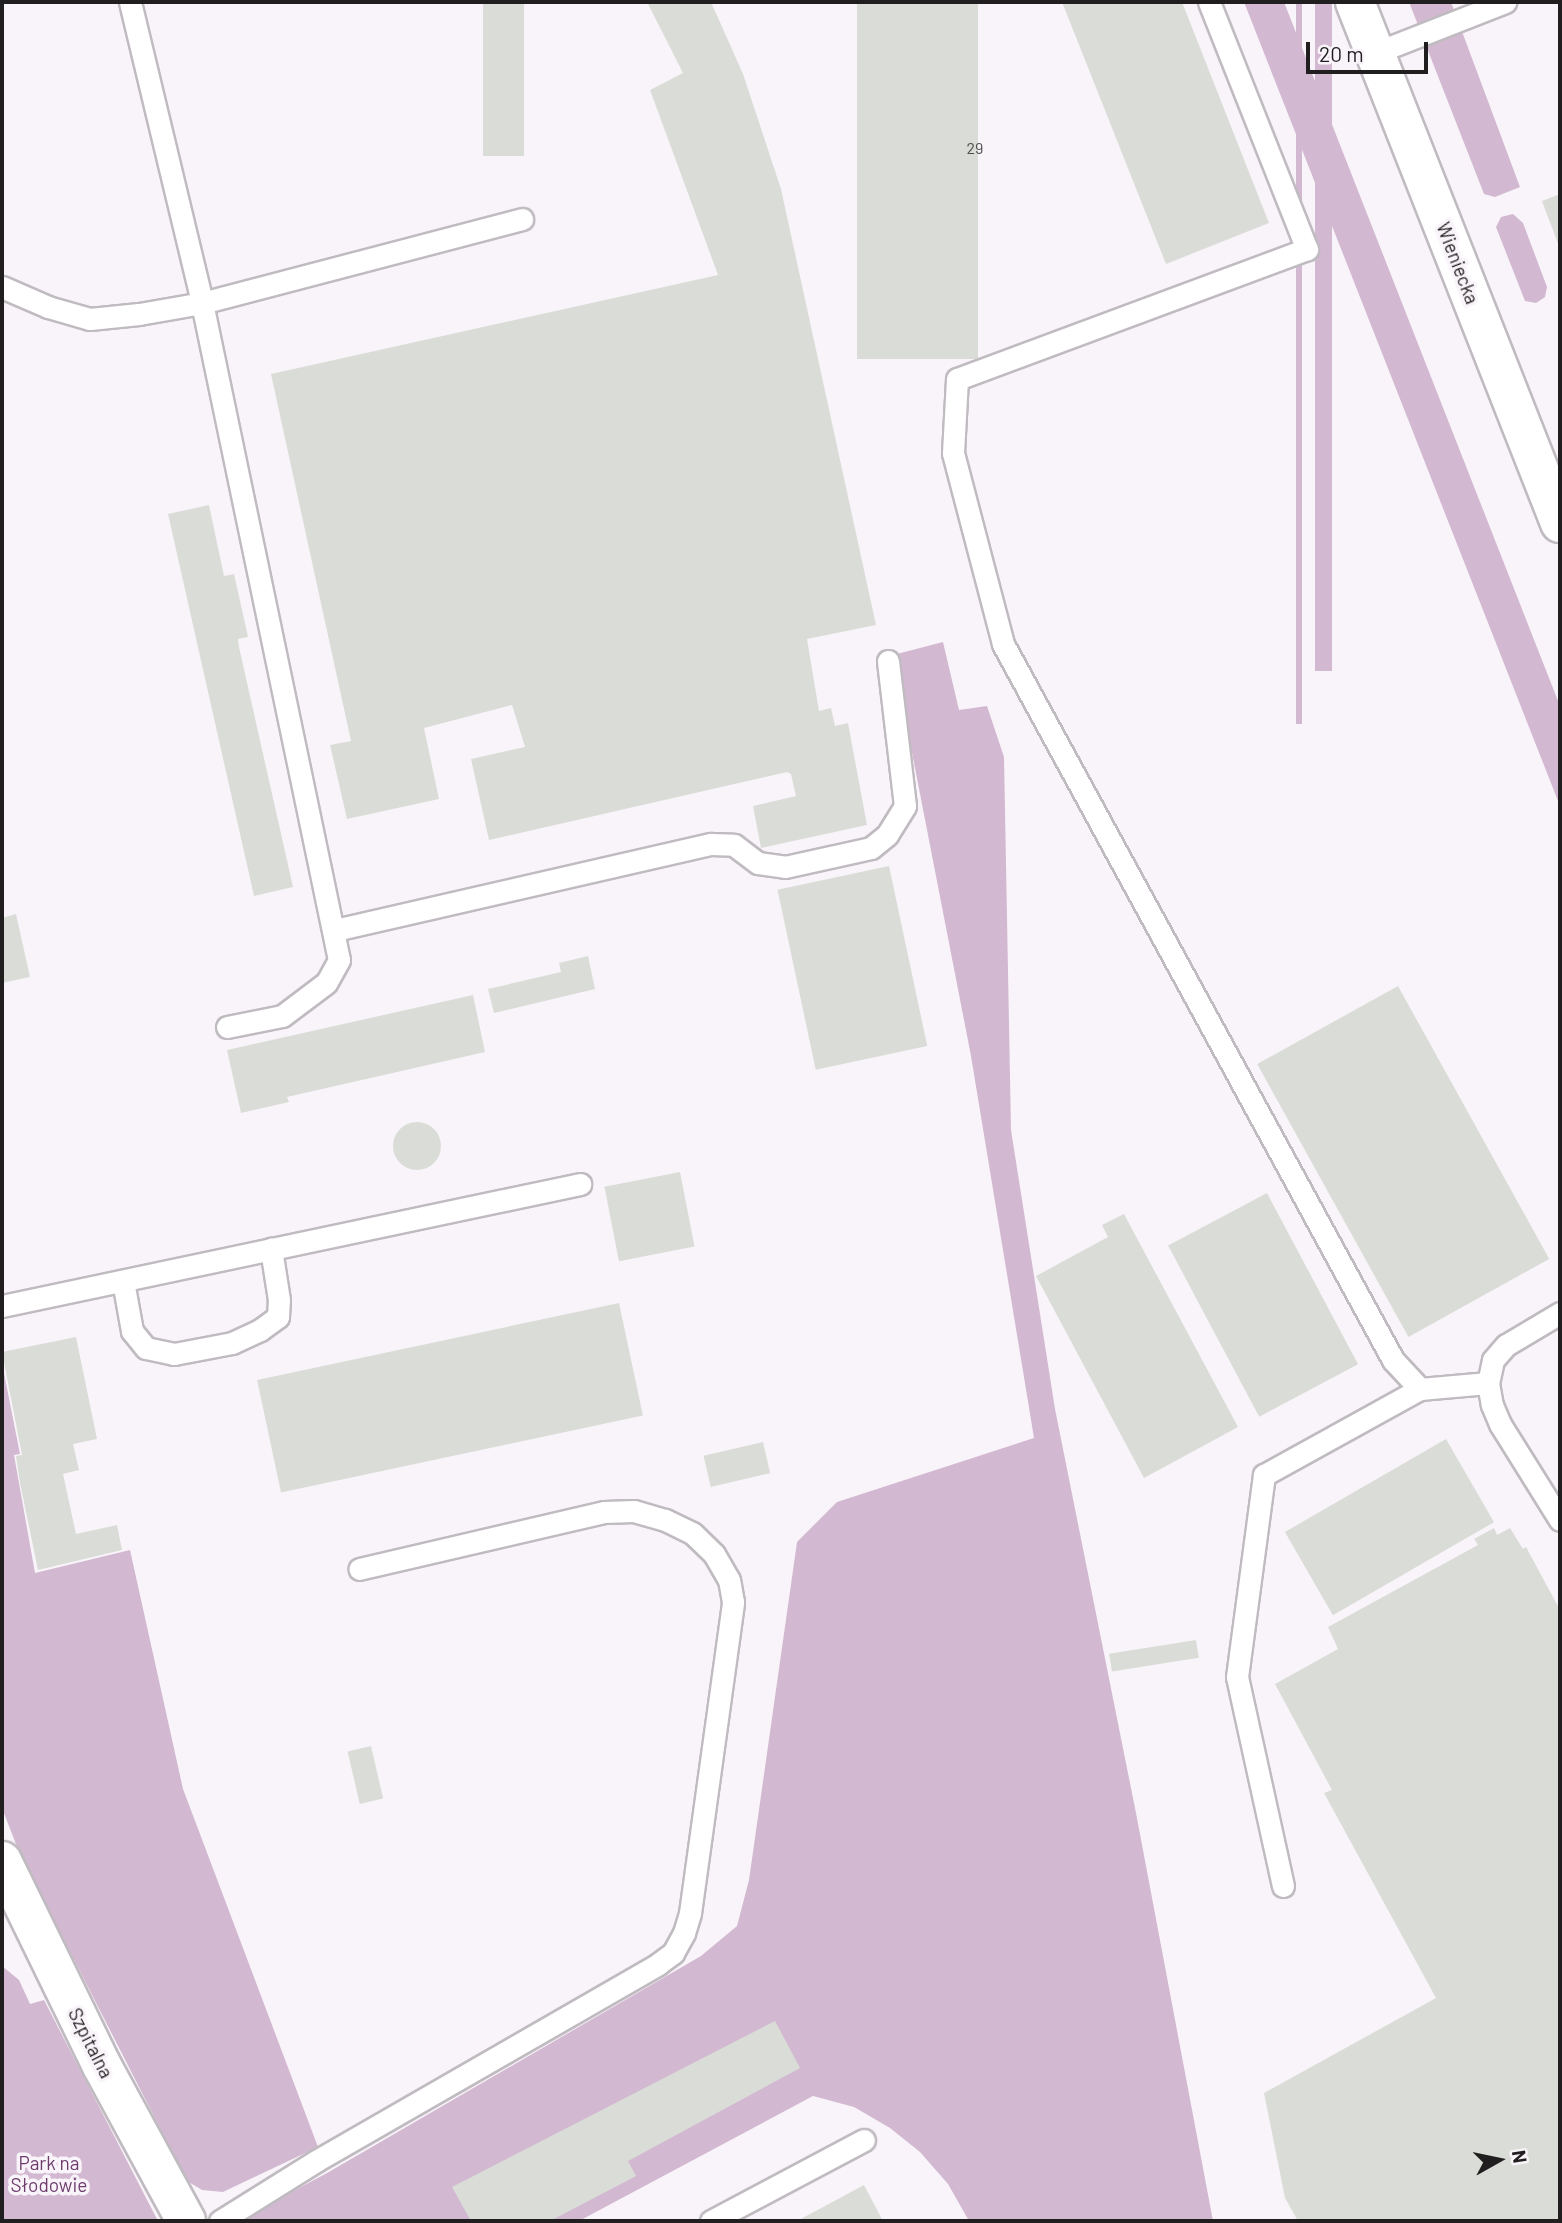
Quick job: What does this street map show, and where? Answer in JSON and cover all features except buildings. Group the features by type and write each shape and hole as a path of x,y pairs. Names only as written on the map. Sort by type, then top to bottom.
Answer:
{"street":[{"name":"Wieniecka","path":"1355,2 1560,523"},
{"name":"Szpitalna","path":"2,1861 102,2066 186,2221"}],"lane":[{"path":"130,2 202,303 335,930 339,960 326,983 282,1016 227,1027"},
{"path":"1209,2 1307,249 957,379 953,453 1003,644 1393,1360 1420,1389"},
{"path":"1375,53 1505,2"},
{"path":"2,287 48,307 90,319 202,303 522,219"},
{"path":"335,930 711,845 734,845 758,863 785,867 871,848 887,835 905,806 888,661"},
{"path":"2,1306 580,1184"},
{"path":"123,1281 132,1331 146,1348 174,1354 232,1343 260,1330 278,1317 279,1300 271,1249"},
{"path":"1560,1313 1506,1345 1493,1360 1488,1382 1492,1405 1500,1424 1560,1520"},
{"path":"1283,1886 1237,1677 1264,1475 1420,1389 1488,1382"},
{"path":"220,2221 316,2161 658,1964 673,1953 684,1933 690,1913 733,1602 729,1580 713,1554 692,1533 666,1520 634,1511 604,1512 360,1569"},
{"path":"711,2221 864,2140"}],"green space":[{"path":"1244,2 1284,2 1560,706 1560,806"},
{"path":"1296,2 1302,2 1302,724 1296,724"},
{"path":"1315,2 1332,2 1332,671 1315,671"},
{"path":"1409,2 1451,2 1520,187 1495,197 1484,194"},
{"path":"1513,214 1523,223 1547,287 1545,297 1536,303 1525,301 1496,227 1501,217"},
{"path":"943,642 959,710 987,706 1004,757 1011,1130 1055,1409 1136,1813 1213,2221 969,2221 948,2184 920,2152 890,2128 854,2107 813,2096 579,2221 242,2221 701,1956 737,1926 749,1880 797,1542 837,1502 1034,1438 971,1056 893,655"},
{"path":"2,1363 20,1454 14,1455 35,1573 130,1550 183,1789 318,2147 223,2192 202,2190 187,2181 19,1852 2,1808"},
{"name":"Park na Słodowie","path":"2,1966 19,1980 30,2004 44,2000 158,2221 2,2221"}]}
